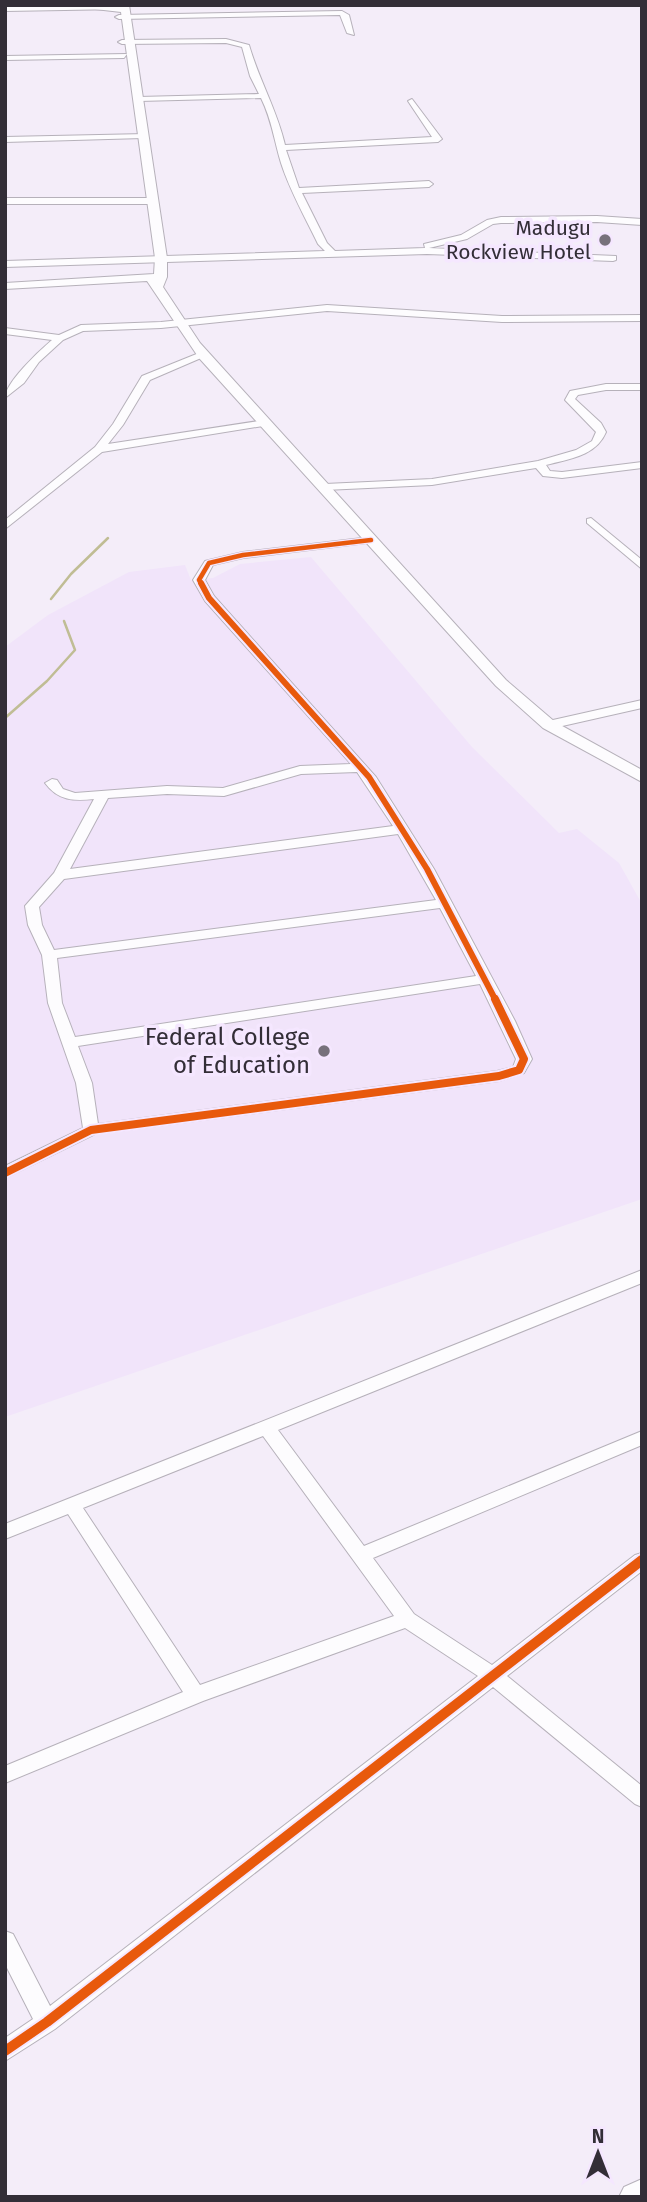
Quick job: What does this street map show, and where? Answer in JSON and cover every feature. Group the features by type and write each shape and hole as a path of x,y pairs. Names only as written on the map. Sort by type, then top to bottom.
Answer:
{"main road":[{"path":"101,6 120,10 139,99 138,135"},
{"path":"126,42 124,56 149,201 156,274 178,323 203,355 501,683 549,725 642,777"},
{"path":"5,288 156,274"},
{"path":"634,2197 642,2193"}],"street":[{"path":"5,9 101,6"},
{"path":"120,10 342,13 351,33"},
{"path":"126,42 241,43 247,47 254,76 275,118 296,191 323,244 334,256"},
{"path":"5,58 124,56"},
{"path":"139,99 264,96"},
{"path":"282,148 438,139 412,101"},
{"path":"5,140 138,135"},
{"path":"296,191 429,184"},
{"path":"5,201 149,201"},
{"path":"384,254 458,239 490,222 502,220 597,219 642,222"},
{"path":"5,264 156,274 334,256 427,251 613,258"},
{"path":"5,395 20,381 35,360 60,338 81,328 178,323 327,308 502,318 642,318"},
{"path":"5,331 60,338"},
{"path":"5,526 99,449 118,425 146,378 203,355"},
{"path":"325,487 432,482 539,464 580,452 596,443 601,432 570,400 574,393 606,387 642,387"},
{"path":"99,449 265,423"},
{"path":"539,464 547,474 562,475 642,465"},
{"path":"591,521 642,566"},
{"path":"5,1173 91,1130 376,1094 499,1076 519,1070 524,1059 445,903 402,829 360,768 209,598 200,580 209,563 243,555 372,540"},
{"path":"549,725 642,704"},
{"path":"52,783 58,792 74,797 167,790 224,792 300,770 360,768"},
{"path":"91,1130 84,1083 55,1003 49,955 35,925 32,906 60,875 103,796"},
{"path":"60,875 402,829"},
{"path":"49,955 445,903"},
{"path":"71,1042 485,979"},
{"path":"5,1532 642,1276"},
{"path":"266,1427 407,1619 493,1676 642,1798"},
{"path":"360,1556 642,1438"},
{"path":"72,1506 196,1695"},
{"path":"5,2051 47,2022 642,1560"},
{"path":"5,1775 196,1695 407,1619"},
{"path":"5,1941 47,2022"}],"shaded area":[{"name":"Federal College of Education","path":"311,557 472,747 559,833 577,829 619,863 642,904 642,1199 5,1417 5,647 48,615 129,572 185,565 191,580 213,578 240,564"}],"waterway":[{"path":"51,599 71,574 108,538"},
{"path":"5,718 47,681 75,650 64,621"}],"cycle path":[{"path":"5,1173 91,1130 499,1076 519,1070 524,1059 507,1021 427,869 369,777 209,598 199,580 209,563 243,555 371,540"},
{"path":"5,2051 47,2022 642,1560"}],"place":[{"name":"Madugu Rockview Hotel","path":"605,240"},
{"name":"Federal College of Education","path":"324,1051"}]}
